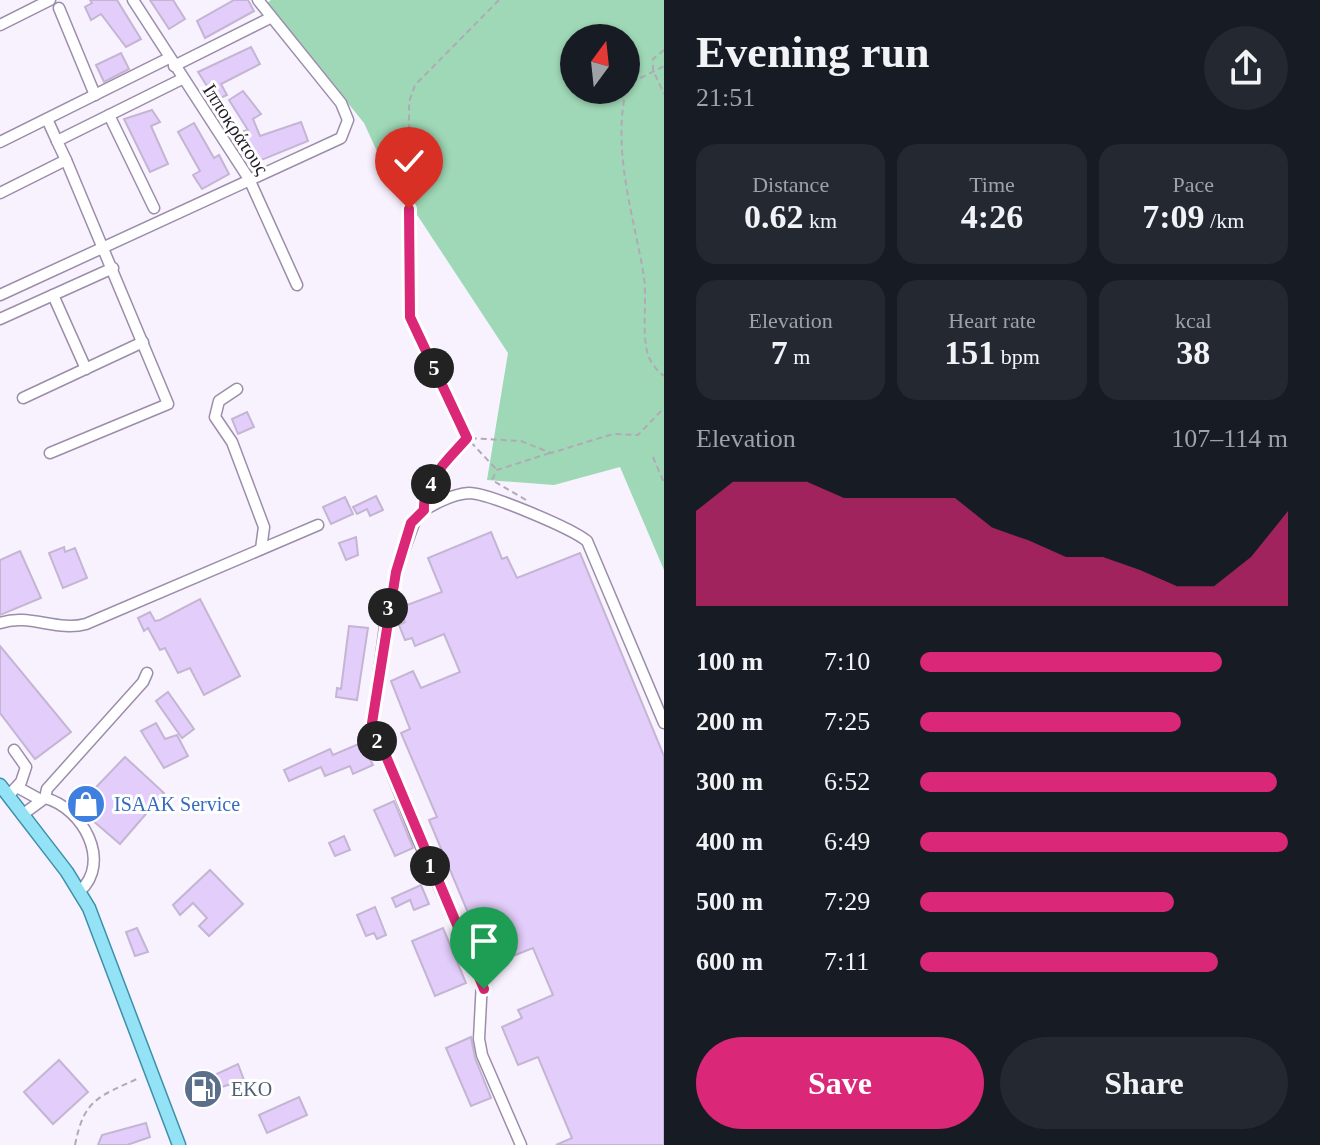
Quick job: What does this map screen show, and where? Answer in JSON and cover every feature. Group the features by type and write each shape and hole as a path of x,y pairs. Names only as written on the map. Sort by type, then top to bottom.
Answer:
{"main road":[{"path":"0,785 13,792 22,815 80,891 98,927 179,1145"}],"street":[{"path":"1,21 50,0"},
{"name":"Ιπποκράτους","path":"133,0 249,179 297,285"},
{"path":"0,295 341,138 348,120 341,103 258,0"},
{"path":"59,8 95,95"},
{"path":"0,142 95,95 270,18"},
{"path":"57,141 182,79"},
{"path":"109,115 154,208"},
{"path":"47,119 113,268 168,404 50,453"},
{"path":"0,192 66,160"},
{"path":"0,319 113,268"},
{"path":"53,295 86,369"},
{"path":"23,398 143,342"},
{"path":"237,389 219,401 215,417 232,442 264,527 261,549"},
{"path":"521,1145 482,1055 479,1039 482,981 373,732 387,612 411,523 424,510 452,497 475,493 564,527 587,541 664,723"},
{"path":"0,623 15,619 76,627 86,624 318,525"},
{"path":"22,815 42,798 143,682 147,673"},
{"path":"14,750 26,767 13,792 42,798 60,806 88,837 95,864 94,875 80,891"}],"path":[{"path":"497,470 467,438 410,317 409,102 415,85 499,0"},
{"path":"664,50 653,59 653,70 664,94"},
{"path":"640,78 664,66"},
{"path":"623,104 625,187 644,280 647,352 656,370 664,376"},
{"path":"535,505 492,480 497,470 613,434 638,435 664,408"},
{"path":"467,438 521,441 551,453"},
{"path":"424,510 423,500 435,475 467,438"},
{"path":"653,457 664,483"},
{"path":"75,1145 87,1105 139,1078"}],"green space":[{"path":"271,0 664,0 664,570 620,467 554,485 487,480 508,353 381,160 364,123 267,3"}],"building":[{"path":"90,0 117,0 141,39 126,47 101,14 91,20 85,7 92,3"},
{"path":"150,0 173,0 185,19 169,29"},
{"path":"234,0 248,0 254,11 205,38 197,21"},
{"path":"251,47 260,64 221,84 227,95 216,100 198,72"},
{"path":"121,53 129,69 104,82 96,65"},
{"path":"243,91 261,114 253,119 260,136 301,122 308,141 254,163 244,131 248,130 229,100"},
{"path":"152,110 160,122 151,126 168,164 150,172 124,119"},
{"path":"194,123 214,158 219,155 229,174 202,189 193,175 200,171 178,132"},
{"path":"247,412 254,427 238,434 232,419"},
{"path":"376,496 383,510 370,516 367,509 357,514 353,507"},
{"path":"345,497 353,514 331,524 323,507"},
{"path":"491,532 502,559 507,557 517,578 580,553 664,756 664,1145 556,1145 572,1138 538,1057 518,1065 502,1027 522,1018 518,1010 553,995 533,948 490,965 429,820 437,817 401,733 410,729 391,681 413,671 421,688 460,672 444,634 415,646 412,638 405,640 399,625 405,622 399,608 442,592 428,558"},
{"path":"356,537 358,555 346,560 339,543"},
{"path":"64,547 65,552 75,548 87,578 63,588 49,553"},
{"path":"20,551 41,598 0,615 0,560"},
{"path":"200,599 240,676 204,695 190,668 178,673 165,648 160,650 148,628 144,631 138,618 150,612 155,621 160,620"},
{"path":"349,626 368,628 357,700 336,697 337,688 341,689"},
{"path":"0,646 71,732 35,759 0,713"},
{"path":"168,692 194,729 182,738 156,701"},
{"path":"156,723 165,739 177,735 188,756 164,768 141,731"},
{"path":"361,743 373,765 353,774 350,766 325,776 321,767 289,781 284,770 330,749 333,755"},
{"path":"125,757 164,793 120,844 77,807"},
{"path":"394,801 413,848 395,856 374,810"},
{"path":"344,836 350,850 335,856 329,843"},
{"path":"210,870 243,904 209,936 199,926 207,918 193,903 180,915 173,905"},
{"path":"421,885 429,904 414,910 410,900 396,907 392,898"},
{"path":"375,907 386,935 377,939 374,933 366,936 357,915"},
{"path":"137,928 148,952 135,956 126,932"},
{"path":"443,928 466,983 435,996 412,941"},
{"path":"471,1037 475,1058 491,1098 471,1106 446,1048"},
{"path":"59,1060 88,1092 53,1124 24,1092"},
{"path":"238,1064 244,1080 199,1094 195,1084"},
{"path":"299,1097 307,1115 267,1133 259,1115"},
{"path":"146,1123 150,1137 127,1145 98,1145 102,1135"}],"place":[{"name":"ISAAK Service","path":"86,804"},
{"name":"EKO","path":"203,1089"}],"route":[{"path":"409,209 410,317 467,438 435,475 423,500 424,510 411,523 387,612 372,723 418,840 484,989"}]}
